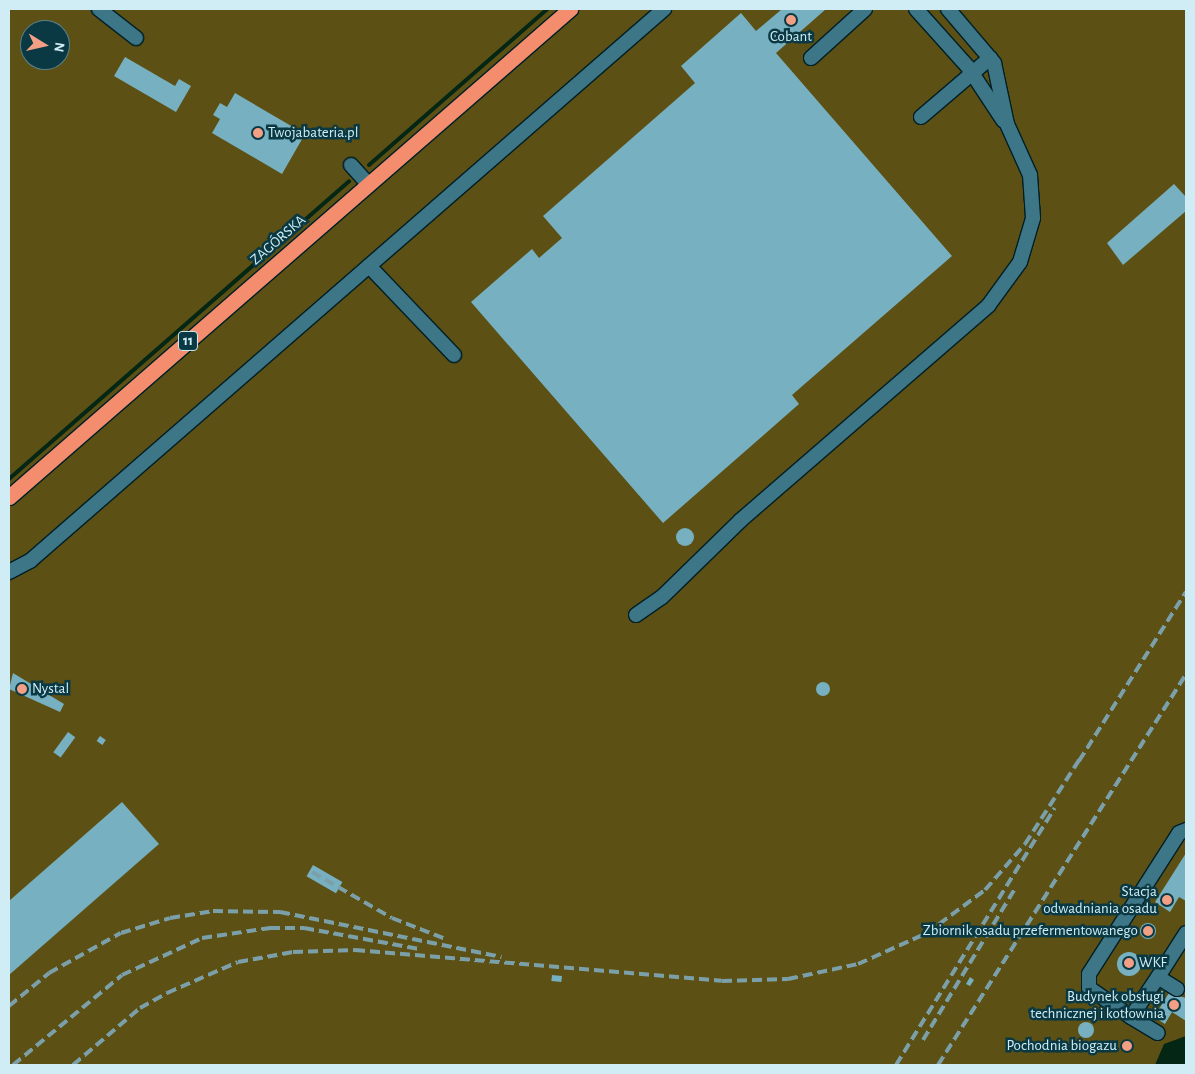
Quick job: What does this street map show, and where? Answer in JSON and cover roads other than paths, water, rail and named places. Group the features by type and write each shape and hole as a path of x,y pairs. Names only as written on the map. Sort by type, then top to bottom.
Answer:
{"highway":[{"name":"ZAGÓRSKA","path":"9,498 570,9"}],"lane":[{"path":"98,9 136,38"},
{"path":"9,572 30,561 664,9"},
{"path":"811,58 865,9"},
{"path":"916,9 999,94"},
{"path":"948,9 990,58 1007,124"},
{"path":"921,117 990,58"},
{"path":"636,615 662,597 701,556 1003,290 1029,240 1034,207 1030,175 1007,124 975,71"},
{"path":"350,165 368,184"},
{"path":"369,266 454,355"},
{"path":"1158,1033 1089,988 1089,974 1179,833 1186,830"},
{"path":"1131,1017 1186,934"},
{"path":"1158,977 1177,988"}],"waterway":[{"path":"369,165 547,9"},
{"path":"9,479 349,181"}],"railway":[{"path":"1079,761 1186,592"},
{"path":"938,1065 1186,674"},
{"path":"73,1065 140,1008 167,993 238,962 293,952 355,950 722,981 788,979 858,964 927,933 985,890 1025,844 1081,757"},
{"path":"896,1065 1055,808"},
{"path":"312,872 392,918 446,939"},
{"path":"923,1040 1016,887"},
{"path":"9,1006 49,973 121,933 170,918 213,911 280,912 501,957"},
{"path":"13,1065 122,975 202,938 270,928 304,928 419,949"}],"place":[{"name":"Cobant","path":"791,20"},
{"name":"Twojabateria.pl","path":"258,133"},
{"name":"Nystal","path":"22,689"},
{"name":"Stacja odwadniania osadu","path":"1167,900"},
{"name":"Zbiornik osadu przefermentowanego","path":"1148,931"},
{"name":"WKF","path":"1129,963"},
{"name":"Budynek obsługi technicznej i kotłownia","path":"1174,1005"},
{"name":"Pochodnia biogazu","path":"1127,1046"}]}
